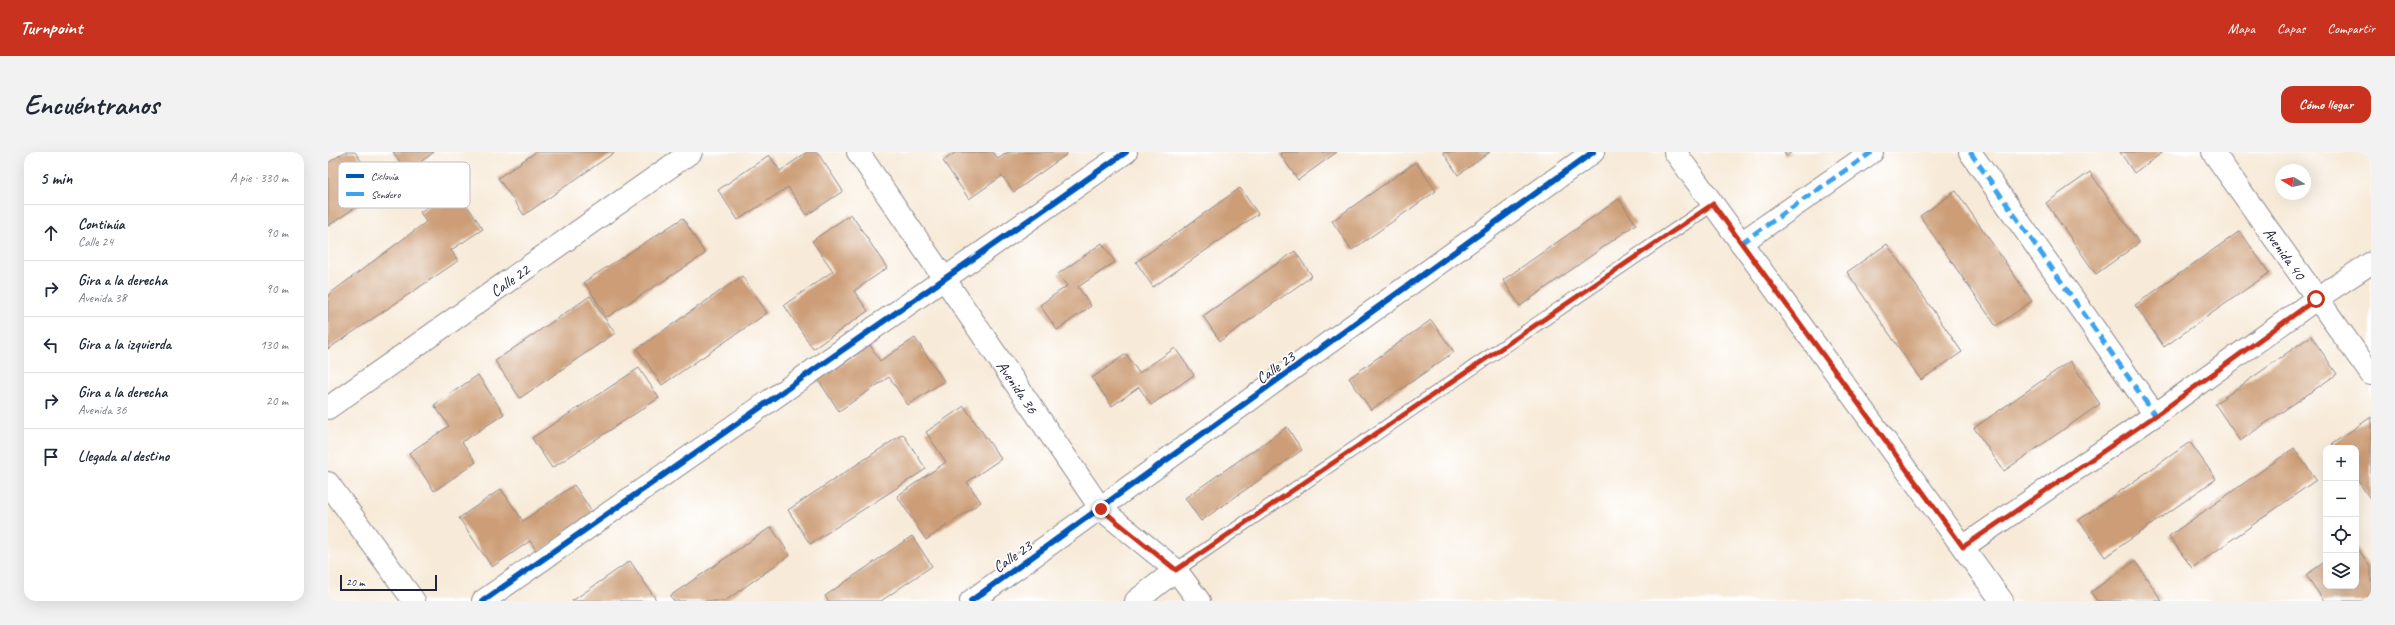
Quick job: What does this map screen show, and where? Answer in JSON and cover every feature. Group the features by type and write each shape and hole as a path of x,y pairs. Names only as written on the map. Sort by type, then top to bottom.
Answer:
{"street":[{"name":"Calle 22","path":"328,408 691,152"},
{"name":"Avenida 36","path":"858,152 946,279 1101,509 1176,570 1199,601"},
{"path":"483,601 1126,152"},
{"name":"Calle 23","path":"971,601 1101,509 1593,152"},
{"path":"1676,152 2002,601"},
{"path":"1741,243 1872,152"},
{"path":"1970,152 2155,416"},
{"name":"Avenida 40","path":"2213,152 2316,299 2371,374"},
{"path":"1963,547 2155,416 2316,299 2371,263"},
{"path":"328,483 404,598"},
{"path":"1136,601 1176,570"}],"lane":[{"path":"1176,570 1713,204"}],"building":[{"path":"345,152 355,152 362,162 338,162 338,208 354,208 328,226 328,163"},
{"path":"393,152 434,152 420,162 400,162"},
{"path":"536,152 615,152 524,215 498,178"},
{"path":"807,152 817,152 843,191 807,215 788,187 738,220 718,190 769,155 780,171"},
{"path":"956,152 993,152 998,159 1008,152 1066,152 1067,154 1014,192 1002,176 969,199 943,161"},
{"path":"1283,152 1337,152 1298,180 1280,154"},
{"path":"1443,152 1490,152 1458,175"},
{"path":"1784,152 1792,152 1786,156"},
{"path":"2120,152 2163,152 2134,173"},
{"path":"1416,162 1436,191 1352,250 1332,221"},
{"path":"2090,172 2139,243 2096,274 2046,203"},
{"path":"1240,188 1258,214 1153,287 1136,262"},
{"path":"1956,191 2032,301 1996,326 1920,216"},
{"path":"1619,199 1636,224 1520,306 1503,280"},
{"path":"426,208 469,208 483,229 451,250 458,261 328,349 328,295 426,222 420,212"},
{"path":"851,214 887,268 854,291 868,311 813,349 784,305 833,271 812,241"},
{"path":"683,218 705,254 607,317 584,282"},
{"path":"2240,231 2269,273 2164,347 2135,305"},
{"path":"1102,243 1115,262 1078,287 1091,306 1057,330 1040,305 1067,286 1058,274"},
{"path":"1887,244 1962,352 1921,380 1847,272"},
{"path":"1295,251 1312,276 1220,341 1203,316"},
{"path":"742,276 767,313 662,385 637,349"},
{"path":"590,296 615,333 520,398 495,361"},
{"path":"1431,320 1454,352 1371,410 1349,378"},
{"path":"2311,336 2337,374 2240,441 2215,404"},
{"path":"915,338 944,381 908,405 889,377 839,411 819,381 870,345 880,361"},
{"path":"1175,348 1194,375 1151,405 1139,387 1112,406 1092,378 1126,354 1139,373"},
{"path":"2070,361 2100,404 2004,471 1974,428"},
{"path":"639,368 659,398 552,468 532,438"},
{"path":"478,375 504,414 462,442 476,462 434,491 409,453 449,426 434,405"},
{"path":"964,406 1001,459 967,482 981,502 926,540 897,496 946,462 926,432"},
{"path":"2371,417 2371,500 2359,482 2359,445 2332,444"},
{"path":"1287,427 1302,450 1201,521 1185,498"},
{"path":"903,434 926,469 810,544 788,510"},
{"path":"2190,442 2216,479 2105,557 2079,520"},
{"path":"2294,448 2316,480 2192,568 2169,536"},
{"path":"574,485 594,515 538,553 530,541 492,567 459,518 501,489 523,521"},
{"path":"771,527 790,555 725,601 674,601 670,596"},
{"path":"912,536 932,566 881,601 828,601 825,596"},
{"path":"2359,550 2371,568 2371,601 2324,601 2306,575 2323,563 2323,589 2359,589"},
{"path":"630,561 657,601 572,601"},
{"path":"2135,561 2162,601 2097,601 2091,592"}],"marked path":[{"path":"1741,243 1872,152"},
{"path":"1970,152 2155,415"}],"cycle path":[{"path":"483,601 1126,152"},
{"path":"971,601 1593,152"}],"route":[{"path":"1101,509 1176,570 1713,204 1963,547 2155,416 2316,299"}]}
